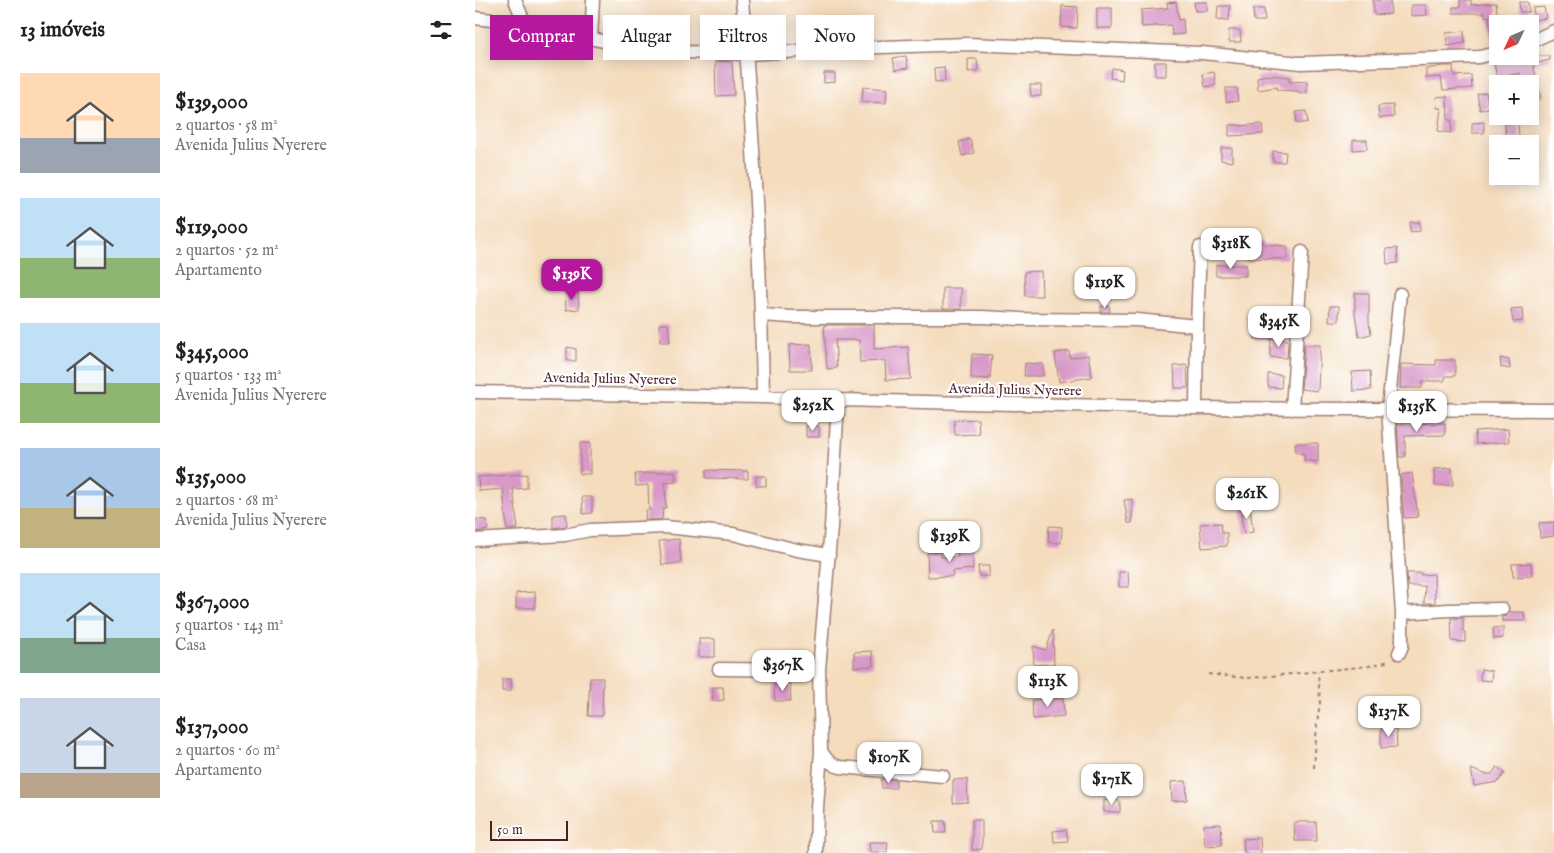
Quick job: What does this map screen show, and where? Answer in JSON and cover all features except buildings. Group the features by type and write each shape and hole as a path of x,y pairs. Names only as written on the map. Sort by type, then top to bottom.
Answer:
{"street":[{"path":"515,0 521,15"},
{"path":"592,15 593,0"},
{"path":"742,0 743,15"},
{"path":"475,18 490,20"},
{"path":"1539,38 1554,31"},
{"path":"593,39 645,49 700,52"},
{"path":"786,52 967,44 1202,53 1301,63 1479,57 1489,55"},
{"path":"747,60 762,315 763,397"},
{"path":"1197,408 1197,326 1200,247"},
{"path":"1292,409 1302,252"},
{"path":"1399,653 1402,646 1402,613 1388,409 1400,294"},
{"path":"762,315 791,317 982,317 1137,320 1197,326"},
{"name":"Avenida Julius Nyerere","path":"475,392 1197,408 1554,410"},
{"path":"816,853 821,752 819,670 829,554 838,400"},
{"path":"475,540 565,535 591,530 667,527 733,534 797,550 829,554"},
{"path":"1402,613 1502,609"},
{"path":"719,670 819,670"},
{"path":"821,752 833,766 943,776"}],"path":[{"path":"1208,674 1253,678 1318,672 1369,666 1393,660 1399,653"},
{"path":"1314,768 1317,724 1321,702 1318,672"}]}
